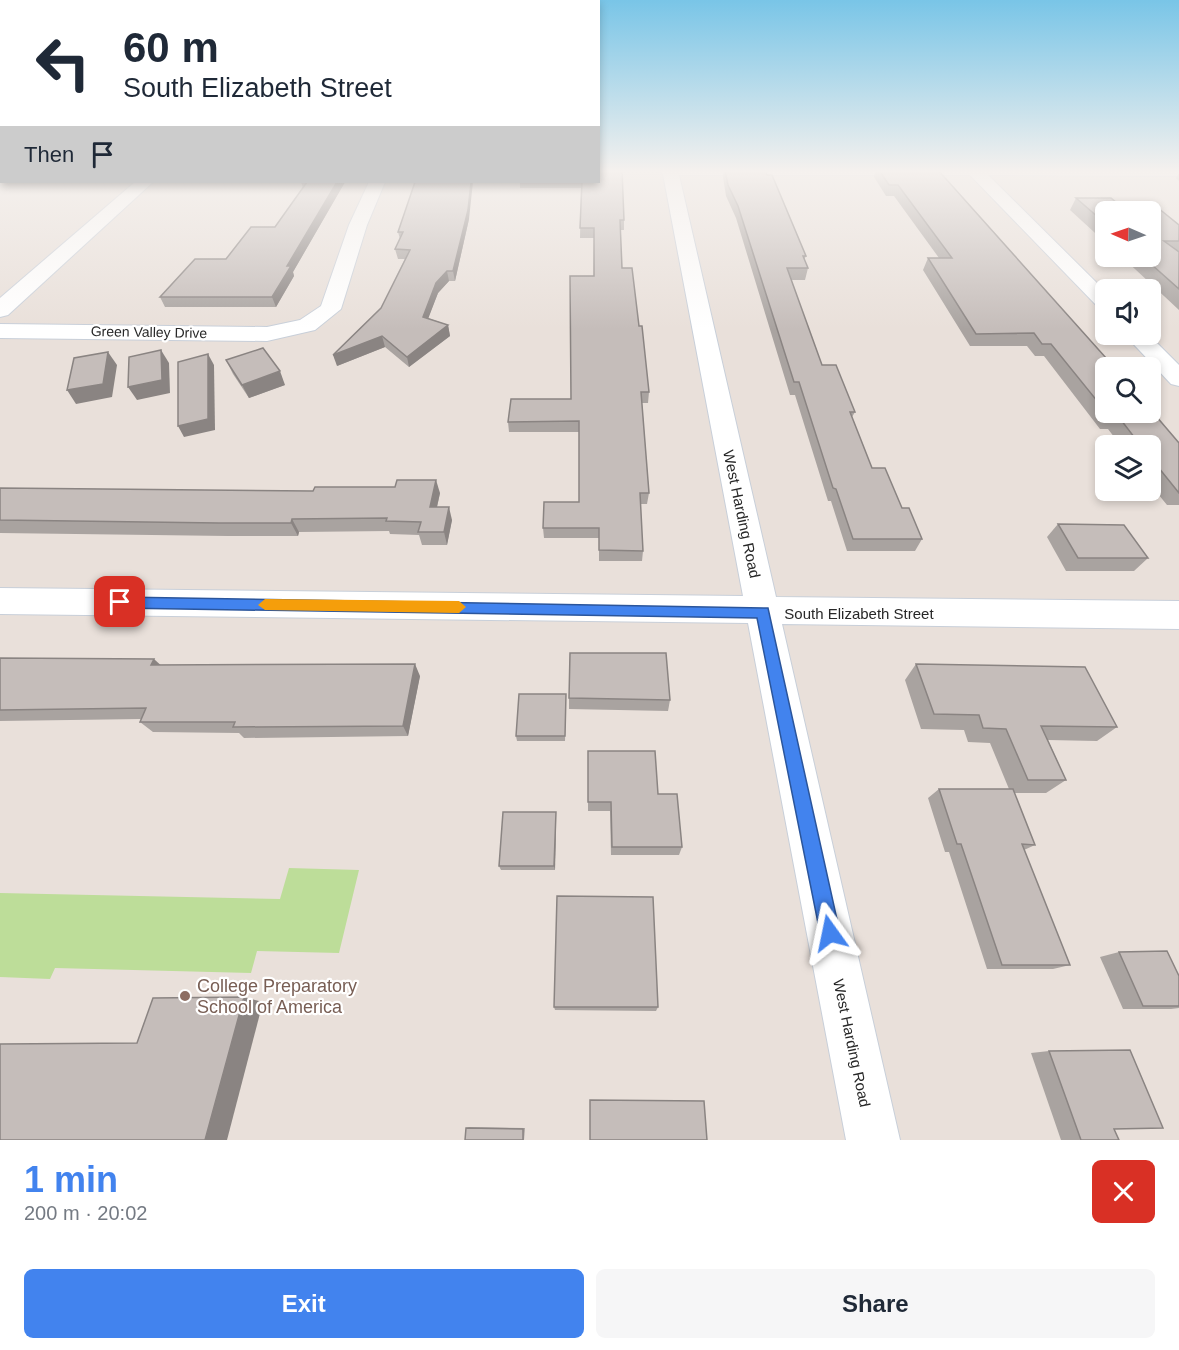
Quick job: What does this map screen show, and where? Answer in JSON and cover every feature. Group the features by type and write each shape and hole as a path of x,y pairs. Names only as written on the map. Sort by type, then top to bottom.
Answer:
{"street":[{"path":"0,310 98,223"},
{"name":"Green Valley Drive","path":"0,331 267,334 308,325 330,309 359,223"},
{"name":"West Harding Road","path":"681,223 873,1140"},
{"path":"1026,223 1095,293"},
{"path":"1146,345 1179,380"},
{"name":"South Elizabeth Street","path":"0,601 763,612 1179,615"}],"green space":[{"path":"289,868 359,870 339,953 257,951 251,973 55,968 50,979 0,977 0,893 280,899"}],"building":[{"path":"278,223 312,223 272,297 160,297 195,259 226,259 251,227 275,227"},
{"path":"401,223 465,223 453,271 447,271 436,283 423,317 448,325 407,357 382,336 333,355 381,308 410,250 395,249 403,232 398,232"},
{"path":"580,223 620,223 622,268 632,268 639,326 642,326 649,392 641,392 649,493 640,493 643,551 599,550 599,528 543,528 544,502 579,502 579,421 508,422 511,399 571,399 570,276 594,276 594,228 580,228"},
{"path":"743,223 792,223 806,256 803,256 808,268 787,268 822,365 836,365 855,412 850,412 872,468 885,468 902,508 909,508 922,539 853,539 836,489 833,488 799,382 794,382"},
{"path":"926,223 986,223 1105,357 1095,357 1095,398 1051,344 1042,344 1034,333 976,334 928,258 952,258"},
{"path":"1161,223 1179,225 1179,241 1164,241 1179,252 1179,289 1154,267 1161,267"},
{"path":"263,348 280,371 242,385 226,360"},
{"path":"161,350 162,380 128,387 129,357"},
{"path":"108,352 103,384 67,390 74,358"},
{"path":"208,354 208,419 178,426 178,362"},
{"path":"1161,422 1179,443 1179,493 1161,471 1161,435 1133,435 1123,423"},
{"path":"397,480 436,480 430,507 449,507 444,532 418,532 421,522 386,521 387,518 292,519 291,523 0,520 0,488 313,491 315,487 395,487"},
{"path":"1058,524 1124,525 1148,558 1078,558"},
{"path":"570,653 666,653 670,700 569,698"},
{"path":"0,658 154,659 151,665 415,664 403,726 233,727 235,722 140,722 146,708 0,710"},
{"path":"916,664 1085,667 1117,727 1041,726 1066,780 1028,780 1006,729 983,728 979,715 934,714"},
{"path":"519,694 566,694 565,736 516,736"},
{"path":"588,751 655,751 658,794 677,794 682,847 612,847 611,802 588,802"},
{"path":"939,789 1013,789 1035,845 1022,844 1070,965 1002,965 961,844 957,844"},
{"path":"503,812 556,812 554,866 499,866"},
{"path":"557,896 653,897 658,1007 554,1007"},
{"path":"1167,951 1179,976 1179,1006 1143,1006 1119,952"},
{"path":"244,997 205,1140 0,1140 0,1044 137,1043 153,998"},
{"path":"1130,1050 1163,1128 1114,1129 1119,1140 1081,1140 1049,1051"},
{"path":"590,1100 704,1101 707,1140 590,1140"},
{"path":"466,1128 523,1129 523,1140 465,1140"}],"slow traffic":[{"path":"265,605 459,607"}],"place":[{"name":"College Preparatory School of America","path":"185,996"}],"route":[{"path":"120,602 763,612 830,933"}]}
